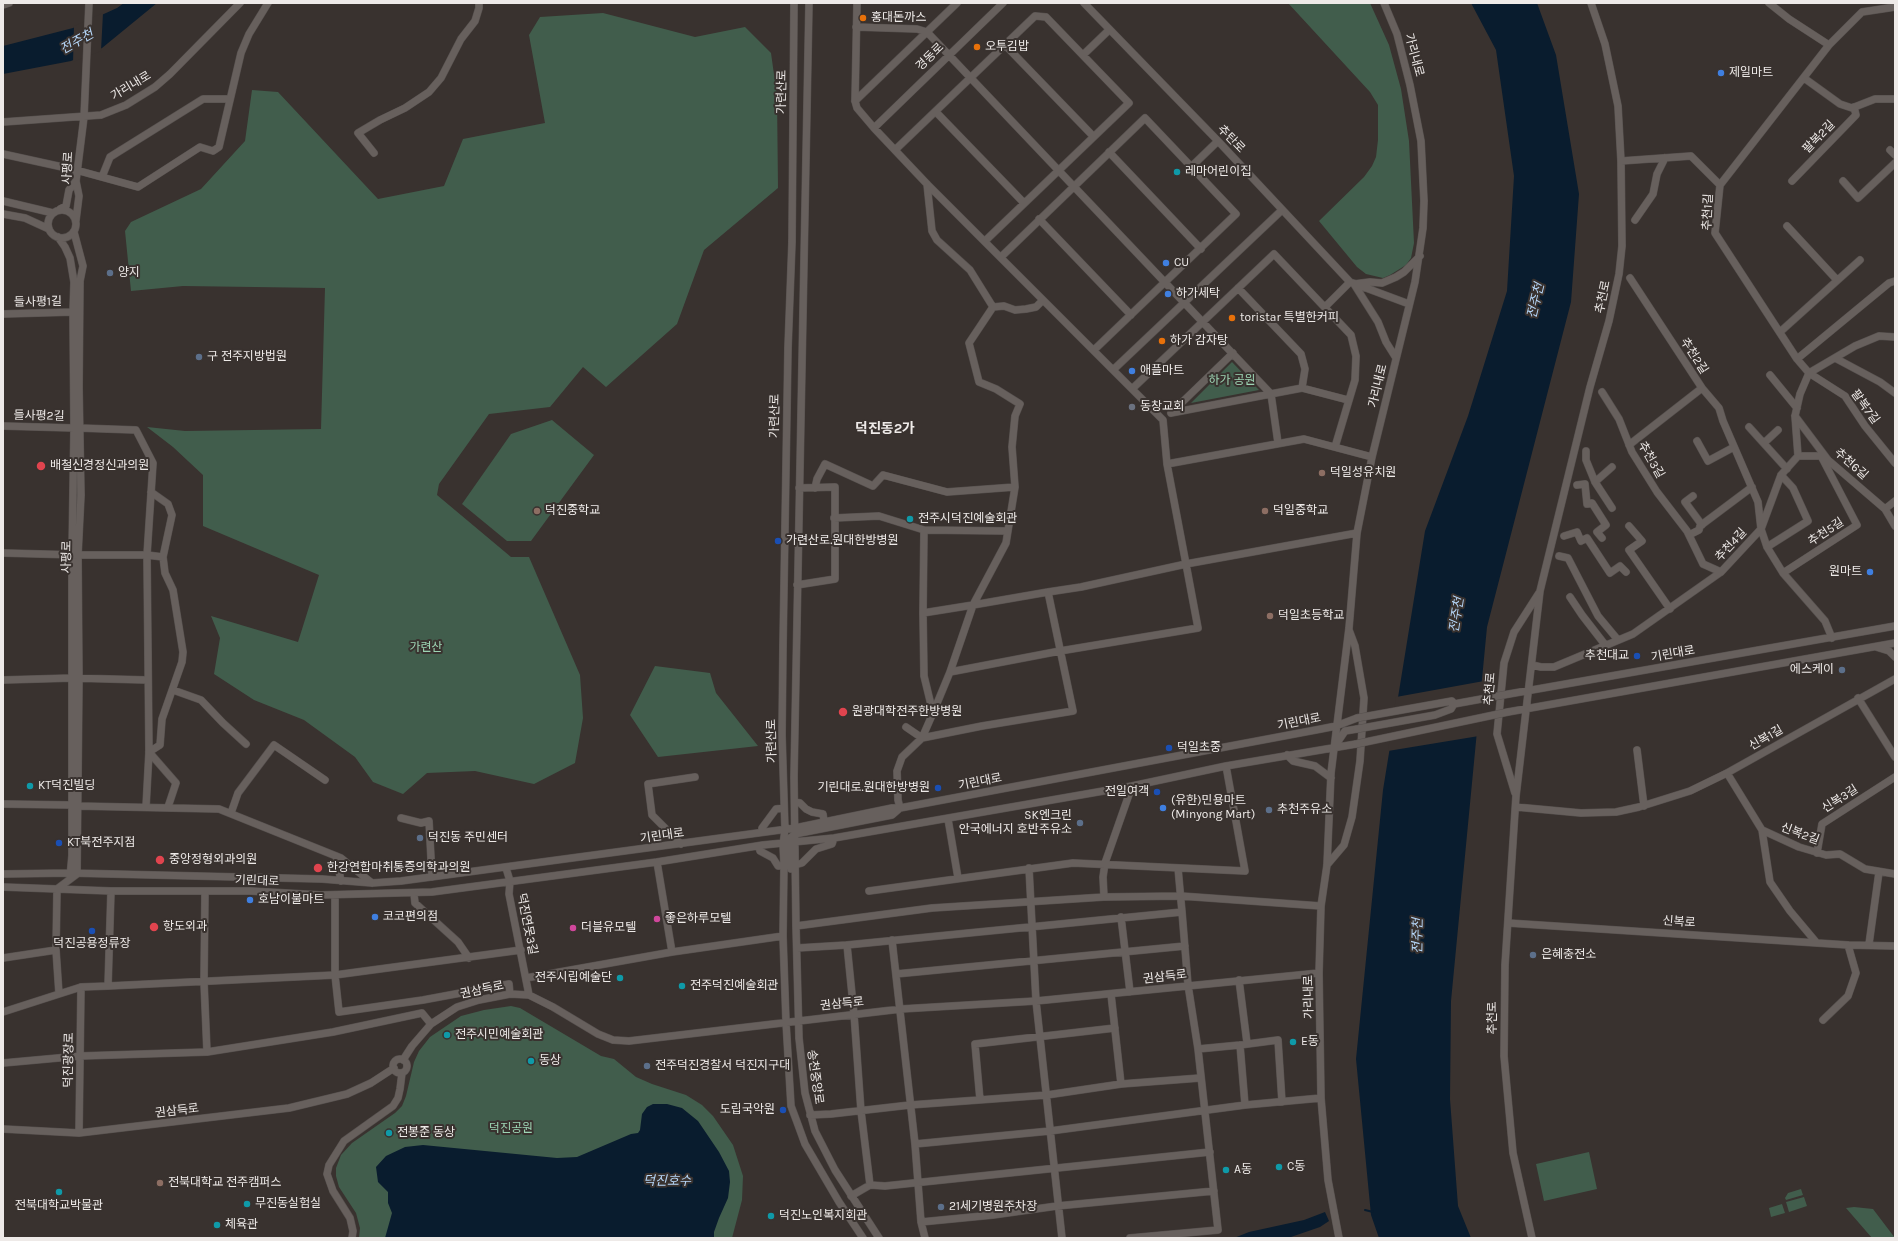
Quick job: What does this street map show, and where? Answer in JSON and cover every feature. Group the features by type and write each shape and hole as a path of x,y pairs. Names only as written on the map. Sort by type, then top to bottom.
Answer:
{"street":[{"path":"3,5 9,3"},
{"name":"사평로","path":"67,890 72,876 74,806 77,428 80,281 83,266 74,232 79,196 76,181 76,170 84,117 89,3"},
{"name":"가리내로","path":"3,122 101,115 126,105 154,87 200,45 240,3"},
{"path":"3,154 76,170 138,187 200,147 213,151 219,147 241,53 249,34 268,3"},
{"path":"374,153 358,133 405,108 429,92 441,78 461,39 474,21 479,8 479,3"},
{"name":"가련산로","path":"785,830 782,735 784,509 792,242 794,3"},
{"name":"가련산로","path":"791,838 795,802 797,585 809,3"},
{"path":"857,3 855,101 857,108 927,184 1163,420 1167,464 1198,628 1060,651 950,672"},
{"path":"855,101 957,3"},
{"name":"경동로","path":"874,128 1003,3"},
{"name":"추탄로","path":"1084,3 1218,141 1352,283 1409,304"},
{"name":"가리내로","path":"1339,1238 1328,1180 1321,1098 1319,973 1321,906 1327,865 1331,778 1336,726 1349,628 1357,533 1372,457 1420,256 1424,201 1421,141 1410,85 1397,34 1384,3"},
{"name":"추천로","path":"1532,1238 1513,1153 1506,1089 1504,1001 1516,796 1540,591 1590,387 1609,321 1619,274 1622,246 1621,161 1618,106 1605,44 1591,3"},
{"path":"1769,3 1789,19 1829,45"},
{"path":"1720,184 1829,45 1862,12 1895,8"},
{"path":"895,150 1006,46 1035,16 1046,17 1129,103 985,241"},
{"path":"856,27 917,29 927,32 948,56 1059,170 1271,394 1278,443"},
{"path":"1083,55 1109,30"},
{"path":"1006,46 1093,136"},
{"path":"1804,78 1840,104 1854,107 1875,99 1895,99"},
{"path":"102,177 110,157 203,99 230,99"},
{"name":"팔복2길","path":"1792,181 1856,115 1854,107"},
{"path":"936,112 1024,203"},
{"path":"1001,257 1145,118 1236,214 1094,350"},
{"path":"1191,167 1218,141"},
{"path":"1109,152 1201,249"},
{"name":"추천1길","path":"1621,161 1690,156 1720,184 1715,233 1797,359 1809,373"},
{"path":"1635,220 1653,194 1657,174 1665,158"},
{"path":"1843,182 1858,198 1895,163"},
{"path":"49,229 48,220 53,213 66,206 69,190 76,181"},
{"path":"927,184 932,231 938,240 970,270 993,307"},
{"path":"3,202 53,213"},
{"path":"60,209 68,210 76,220"},
{"path":"1113,370 1282,210"},
{"name":"사평로","path":"3,214 25,218 49,229 65,248 71,264 74,282 73,312 77,428"},
{"path":"1040,219 1131,315"},
{"path":"1787,226 1837,280"},
{"path":"58,238 67,237 74,232"},
{"path":"1132,389 1274,254 1351,335 1356,356 1355,380 1335,447"},
{"path":"1325,307 1352,283 1382,283 1404,272 1420,256"},
{"path":"1780,332 1860,260"},
{"name":"추천2길","path":"1630,278 1702,388 1719,408 1758,502 1761,529"},
{"path":"1797,359 1892,282"},
{"path":"1352,283 1378,322 1386,342 1396,358"},
{"path":"1238,288 1302,354 1305,369 1302,388"},
{"path":"993,307 1004,306 1015,310 1026,309 1036,307 1043,300"},
{"path":"796,916 792,911 791,838 892,815 900,808 898,800 897,771 902,757 922,738 950,672 973,605 1006,543 1015,487 1012,447 1015,416 1020,404 996,389 979,382 969,343 993,307"},
{"name":"들사평1길","path":"3,314 73,312"},
{"path":"1824,456 1798,456 1795,416 1800,394 1809,373 1855,346 1879,336 1895,337"},
{"path":"1163,420 1233,353"},
{"path":"1835,358 1880,382 1895,393"},
{"name":"팔복7길","path":"1809,373 1845,396 1865,426 1895,463"},
{"path":"1770,375 1797,408"},
{"path":"1171,413 1302,388 1348,400"},
{"path":"1629,445 1702,388"},
{"name":"추천3길","path":"1602,392 1619,419 1632,452 1657,492 1689,535 1703,564 1721,572"},
{"name":"추천6길","path":"1795,416 1824,456 1885,509 1895,526"},
{"name":"들사평2길","path":"3,426 136,430 153,462 151,492"},
{"path":"1749,427 1787,469"},
{"path":"1764,443 1778,430"},
{"path":"1167,464 1304,439 1372,457"},
{"path":"1697,441 1708,461 1734,447"},
{"path":"1586,451 1586,460 1595,482 1612,508"},
{"name":"추천4길","path":"1532,665 1554,667 1633,634 1721,572 1761,529 1781,475 1798,456"},
{"name":"추천5길","path":"1783,573 1857,525 1824,456"},
{"path":"815,488 817,479 825,464 873,486 883,475 947,492 1015,487"},
{"path":"1595,482 1612,467"},
{"name":"추천5길","path":"1767,547 1808,521 1793,488 1781,475"},
{"path":"1577,486 1585,484 1587,504 1592,503 1606,525 1597,532 1602,538"},
{"path":"797,585 835,579 834,487 799,488"},
{"path":"1689,535 1699,530 1702,525 1752,487"},
{"path":"146,807 148,752 147,555 151,492"},
{"path":"148,752 160,745 162,719 173,690 184,652 173,590 165,573 163,557 172,515 168,504 151,492"},
{"path":"1693,496 1685,502 1702,525"},
{"path":"1885,509 1895,501"},
{"path":"834,518 879,516 924,530 1008,531"},
{"path":"1629,526 1642,541 1629,550 1670,609"},
{"path":"1761,529 1767,547 1783,573 1825,621 1832,638"},
{"path":"924,530 924,676 933,713"},
{"path":"1564,536 1577,532 1581,541 1587,538 1610,573 1620,566 1626,572"},
{"path":"923,612 1081,587 1186,564 1357,533"},
{"path":"3,553 147,555 163,557"},
{"path":"1559,556 1568,558 1598,616 1618,640"},
{"name":"추천로","path":"1516,796 1497,734 1504,663 1514,632 1540,591"},
{"path":"906,727 922,738 982,726 1073,711 1048,592"},
{"path":"1570,596 1582,615 1606,646"},
{"name":"기린대로","path":"3,887 111,891 250,891 335,895 414,894 658,862 759,846 791,838 824,822 892,808 900,808 1336,726 1357,718 1452,701 1454,704 1895,626"},
{"path":"1327,865 1344,845 1352,817 1360,761 1364,698 1355,646 1349,628"},
{"name":"기린대로","path":"791,838 834,838 948,819 1132,786 1226,766 1356,744 1509,712 1895,643"},
{"path":"1876,647 1889,651 1895,657"},
{"path":"3,680 76,678 147,680"},
{"name":"신복1길","path":"1516,807 1581,814 1616,812 1644,806 1690,791 1727,773 1858,698 1895,679"},
{"path":"173,690 201,700 223,724 246,744"},
{"path":"1858,698 1895,757"},
{"name":"기린대로","path":"1334,748 1345,731 1435,715 1451,709 1454,704"},
{"path":"231,813 238,793 274,745 325,780"},
{"path":"1637,750 1644,806"},
{"path":"148,752 176,783 168,807"},
{"path":"1287,755 1294,761 1315,766 1331,778"},
{"path":"869,891 1073,863 1105,863 1244,871 1226,766"},
{"name":"신복2길","path":"1727,773 1762,830 1793,845 1817,853 1826,855 1840,854 1865,869 1895,874"},
{"path":"681,844 652,815 648,784 695,777"},
{"name":"신복3길","path":"1817,853 1822,824 1895,777"},
{"path":"1104,897 1103,877 1105,863 1132,786"},
{"path":"795,802 800,803 806,810 823,814 824,822"},
{"path":"3,804 219,808 336,856 372,883"},
{"path":"762,832 762,828 776,809 784,808"},
{"path":"401,818 421,823 429,821 432,877"},
{"path":"948,819 958,878"},
{"name":"기린대로","path":"3,874 340,881 372,883 506,868 762,832 785,830 791,838"},
{"name":"송천중앙로","path":"785,830 791,838 795,865 799,1020 805,1093 810,1115 822,1147 851,1196 879,1238"},
{"path":"1762,830 1770,882 1790,911 1816,942"},
{"name":"송천중앙로","path":"791,838 784,865 783,936 791,1106 805,1144 839,1202 864,1238"},
{"path":"795,865 802,863 816,849 832,844 834,838"},
{"path":"759,846 760,852 772,858 778,866 784,865"},
{"path":"336,856 340,881"},
{"path":"658,862 672,952"},
{"path":"506,868 510,881"},
{"path":"1029,868 1036,1001 1041,1036 1057,1206 1062,1238"},
{"path":"1130,1238 1218,1230 1198,1049 1188,985 1178,868"},
{"path":"1869,944 1879,872"},
{"path":"58,994 56,950 57,890 72,876"},
{"name":"덕진연못3길","path":"510,881 509,894 529,995"},
{"path":"108,986 111,891"},
{"path":"205,892 204,982 207,1052"},
{"path":"414,894 415,903 458,942 469,958"},
{"path":"335,895 335,975 340,1012 423,1000 509,984 510,994"},
{"path":"796,926 932,908 1031,903 1104,897 1181,896 1321,906"},
{"path":"797,948 847,945 1032,925 1182,912"},
{"path":"1121,917 1130,992"},
{"name":"신복로","path":"1508,923 1848,945 1869,944 1895,946"},
{"path":"526,978 672,952 783,936"},
{"path":"892,940 901,1009 915,1144 921,1222 926,1238"},
{"path":"847,945 854,1014 860,1111 870,1185"},
{"path":"1823,1020 1848,996 1856,973 1848,945"},
{"path":"896,974 1033,962 1185,946"},
{"path":"3,958 56,950"},
{"path":"3,1012 81,987 335,975 521,950"},
{"name":"권삼득로","path":"3,1129 79,1133 288,1108 332,1099 359,1090 394,1068 396,1061 403,1060 412,1046 430,1024 457,1007 478,1000 510,994 529,995 613,1040 629,1041 901,1009 1036,1001 1319,973"},
{"path":"1239,980 1247,1043"},
{"name":"덕진광장로","path":"79,1133 81,987"},
{"path":"1111,994 1121,1084"},
{"path":"423,1000 422,1013 430,1024"},
{"path":"3,1063 80,1056 207,1052 333,1032 422,1013"},
{"path":"980,1100 975,1044 1114,1028"},
{"path":"1198,1049 1278,1040 1282,1102"},
{"path":"1240,1045 1245,1105"},
{"name":"권삼득로","path":"402,1073 407,1067 403,1060"},
{"path":"352,1238 353,1231 350,1218 333,1191 327,1174 329,1164 344,1141 393,1106 398,1098 402,1073 398,1073 394,1068"},
{"path":"810,1115 910,1105 1047,1095 1121,1084 1200,1078"},
{"path":"915,1144 1050,1131 1205,1112 1245,1105 1321,1098"},
{"path":"851,1196 870,1185 885,1186 1210,1152"},
{"path":"921,1222 1057,1206 1214,1191"}],"green space":[{"path":"1288,3 1370,3 1389,45 1401,89 1409,141 1414,243 1411,258 1406,265 1383,278 1366,274 1357,267 1319,221 1364,177 1372,166 1376,157 1378,140 1378,105 1370,92"},
{"name":"가련산","path":"603,13 695,37 745,27 771,53 777,96 778,188 704,250 677,324 606,387 583,367 550,407 489,414 439,484 437,495 511,557 529,557 580,675 583,718 575,763 534,784 475,771 427,773 403,794 373,782 355,757 304,720 254,700 214,674 220,638 211,616 298,642 319,575 203,526 203,475 173,447 147,427 185,431 321,429 325,288 183,286 131,291 125,231 131,222 201,189 245,141 252,90 278,92 378,199 444,186 463,139 545,123 529,35 540,17"},
{"name":"하가 공원","path":"1232,362 1259,390 1191,403"},
{"path":"552,420 594,455 531,541 507,541 462,504 511,434"},
{"path":"655,666 710,673 716,693 758,746 658,757 630,715"},
{"name":"덕진공원","path":"511,1006 520,1008 601,1056 614,1059 636,1077 686,1095 702,1105 713,1116 733,1145 743,1176 742,1200 732,1238 359,1238 360,1228 356,1213 339,1187 336,1176 336,1168 341,1155 352,1143 395,1113 402,1106 406,1096 414,1062 419,1051 430,1037 461,1016 484,1010"},
{"path":"1589,1152 1597,1189 1544,1201 1536,1164"},
{"path":"1801,1189 1803,1195 1786,1200 1785,1198 1788,1193"},
{"path":"1804,1197 1807,1206 1789,1212 1786,1202"},
{"path":"1782,1204 1785,1213 1771,1217 1769,1208"},
{"path":"1854,1207 1873,1209 1895,1238 1872,1238 1846,1208"}],"water":[{"name":"전주천","path":"124,3 157,3 102,48 71,61 3,74 3,46 73,28 117,8"},
{"name":"전주천","path":"1471,3 1537,3 1556,55 1579,194 1571,302 1487,627 1451,1001 1450,1099 1458,1206 1471,1238 1379,1238 1371,1215 1356,1059 1383,790 1425,531 1468,416 1507,291 1514,176 1496,50"},
{"name":"덕진호수","path":"653,1104 667,1104 682,1108 698,1121 719,1152 729,1171 730,1182 728,1198 714,1232 714,1238 385,1238 392,1213 388,1203 388,1192 378,1182 376,1167 386,1156 405,1147 423,1145 557,1158 577,1157 631,1134 638,1133 640,1130 642,1114 647,1107"},
{"path":"1325,1212 1329,1221 1320,1227 1291,1237 1234,1238 1249,1232 1304,1220"}],"pier":[{"path":"103,13 101,51 73,62 74,26"},
{"path":"1484,681 1479,736 1388,751 1396,697"}],"waterway":[{"path":"1365,1210 1373,1212"}],"place":[{"name":"홍대돈까스","path":"863,18"},
{"name":"오투김밥","path":"977,47"},
{"name":"제일마트","path":"1721,73"},
{"name":"레마어린이집","path":"1177,172"},
{"name":"CU","path":"1166,263"},
{"name":"양지","path":"110,273"},
{"name":"하가세탁","path":"1168,294"},
{"name":"toristar 특별한커피","path":"1232,318"},
{"name":"하가 감자탕","path":"1162,341"},
{"name":"구 전주지방법원","path":"199,357"},
{"name":"애플마트","path":"1132,371"},
{"name":"동창교회","path":"1132,407"},
{"name":"배철신경정신과의원","path":"41,466"},
{"name":"덕일성유치원","path":"1322,473"},
{"name":"덕진중학교","path":"537,511"},
{"name":"덕일중학교","path":"1265,511"},
{"name":"전주시덕진예술회관","path":"910,519"},
{"name":"가련산로.원대한방병원","path":"778,541"},
{"name":"원마트","path":"1870,572"},
{"name":"덕일초등학교","path":"1270,616"},
{"name":"추천대교","path":"1637,656"},
{"name":"에스케이","path":"1842,670"},
{"name":"원광대학전주한방병원","path":"843,712"},
{"name":"덕일초중","path":"1169,748"},
{"name":"KT덕진빌딩","path":"30,786"},
{"name":"기린대로.원대한방병원","path":"938,788"},
{"name":"전일여객","path":"1157,792"},
{"name":"(유한)민용마트 (Minyong Mart)","path":"1163,808"},
{"name":"추천주유소","path":"1269,810"},
{"name":"SK엔크린 안국에너지 호반주유소","path":"1080,823"},
{"name":"덕진동 주민센터","path":"420,838"},
{"name":"KT북전주지점","path":"59,843"},
{"name":"중앙정형외과의원","path":"160,860"},
{"name":"한강연합마취통증의학과의원","path":"318,868"},
{"name":"호남이불마트","path":"250,900"},
{"name":"코코편의점","path":"375,917"},
{"name":"좋은하루모텔","path":"657,919"},
{"name":"항도외과","path":"154,927"},
{"name":"더블유모텔","path":"573,928"},
{"name":"덕진공용정류장","path":"92,931"},
{"name":"은혜충전소","path":"1533,955"},
{"name":"전주시립예술단","path":"620,978"},
{"name":"전주덕진예술회관","path":"682,986"},
{"name":"전주시민예술회관","path":"447,1035"},
{"name":"E동","path":"1293,1042"},
{"name":"동상","path":"531,1061"},
{"name":"전주덕진경찰서 덕진지구대","path":"647,1066"},
{"name":"도립국악원","path":"783,1110"},
{"name":"전봉준 동상","path":"389,1133"},
{"name":"C동","path":"1279,1167"},
{"name":"A동","path":"1226,1170"},
{"name":"전북대학교 전주캠퍼스","path":"160,1183"},
{"name":"전북대학교박물관","path":"59,1192"},
{"name":"무진동실험실","path":"247,1204"},
{"name":"21세기병원주차장","path":"941,1207"},
{"name":"덕진노인복지회관","path":"771,1216"},
{"name":"체육관","path":"217,1225"}],"district":[{"name":"덕진동2가","path":"885,429"}]}
